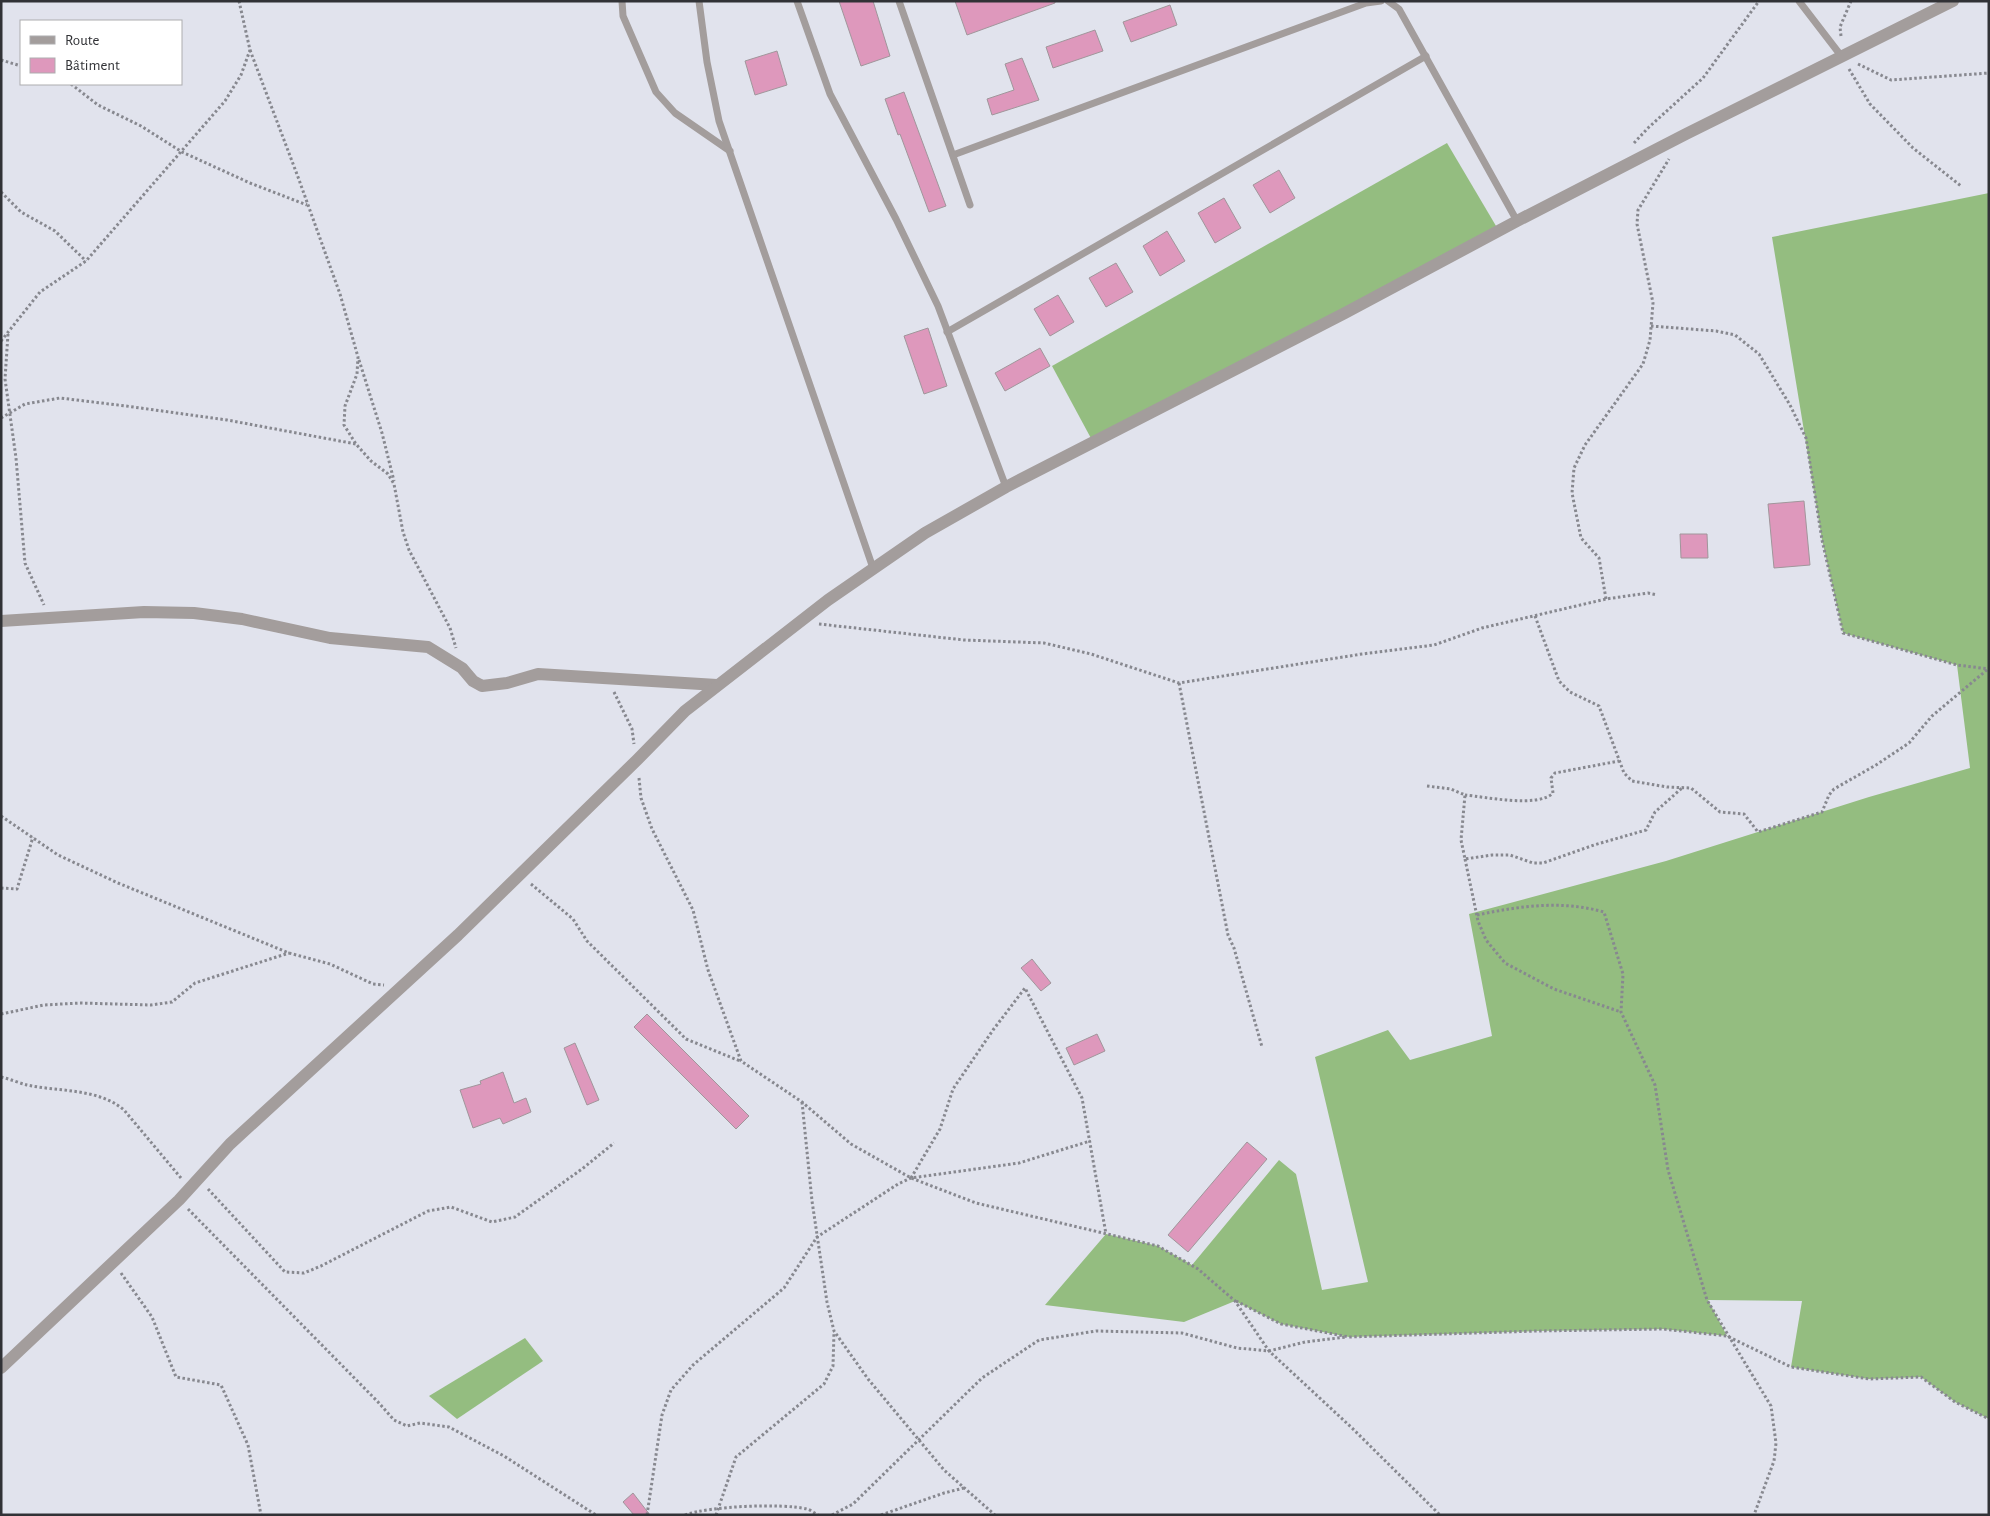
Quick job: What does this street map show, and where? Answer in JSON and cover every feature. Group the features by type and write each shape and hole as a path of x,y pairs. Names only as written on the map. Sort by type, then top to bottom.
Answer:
{"street":[{"path":"1,1368 179,1200 230,1144 458,935 637,760 685,710 799,622 873,568 925,533 1006,487 1345,314 1517,221 1686,134 1953,1"},
{"path":"1,621 144,612 194,613 242,619 330,638 428,647 462,668 473,681 482,686 507,683 538,674 717,685"}],"lane":[{"path":"622,1 623,16 656,92 675,113 730,151"},
{"path":"698,1 707,62 720,121 873,568"},
{"path":"797,1 830,94 896,219 938,306 1006,487"},
{"path":"899,1 970,205"},
{"path":"952,155 1366,3 1381,1"},
{"path":"1388,1 1399,8 1517,221"},
{"path":"1799,1 1842,57"},
{"path":"948,332 1426,56"}],"path":[{"path":"239,1 250,50 340,294 382,433 403,532 409,550 450,628 462,668"},
{"path":"1630,148 1648,128 1702,78 1759,1"},
{"path":"1851,1 1840,27 1842,57 1870,104 1914,148 1961,186"},
{"path":"1,342 40,292 86,261 182,152 225,101 241,75 250,50"},
{"path":"1842,57 1891,80 1989,74"},
{"path":"1,60 20,66"},
{"path":"72,85 98,105 141,126 182,152 250,183 307,205"},
{"path":"1606,599 1599,558 1581,538 1572,493 1574,468 1585,445 1643,364 1650,340 1653,304 1638,224 1638,210 1670,158"},
{"path":"1,192 21,212 55,231 86,261"},
{"path":"1651,326 1716,331 1735,335 1759,354 1790,405 1806,438 1822,540 1843,632 1957,665 1988,669"},
{"path":"8,333 5,379 16,458 25,563 49,617"},
{"path":"358,357 357,374 345,406 344,425 356,444 371,461 388,474 394,484"},
{"path":"1,418 25,404 60,398 226,420 356,444"},
{"path":"799,622 964,640 1044,643 1091,654 1179,683 1362,654 1434,645 1482,628 1606,599 1648,593 1657,595"},
{"path":"1535,616 1559,682 1570,692 1599,706 1624,773 1632,781 1667,787 1691,788 1720,812 1744,814 1758,832 1822,812 1834,788 1909,743 1932,716 1988,669"},
{"path":"607,678 632,729 641,798 652,829 693,910 708,970 741,1061"},
{"path":"1179,683 1228,935 1234,948 1262,1047"},
{"path":"1427,786 1451,789 1465,795 1532,801 1549,797 1553,793 1551,778 1555,773 1619,761"},
{"path":"1465,859 1492,854 1510,855 1533,863 1543,863 1594,844 1646,830 1655,812 1682,787"},
{"path":"1465,795 1462,840 1477,914 1486,940 1504,963 1554,989 1621,1012"},
{"path":"1,816 58,855 118,883 289,953 330,964 373,984 402,986"},
{"path":"1,888 17,890 33,837"},
{"path":"520,874 572,919 587,941 686,1039 741,1061 802,1102 851,1144 911,1178 976,1202 1158,1246 1198,1269 1235,1301 1281,1324 1349,1337"},
{"path":"1477,914 1518,906 1546,904 1604,912 1623,974 1621,1012 1655,1085 1668,1170 1707,1300 1727,1336 1772,1406 1776,1443 1774,1461 1754,1515"},
{"path":"1,1014 44,1004 151,1005 172,1002 195,983 289,953"},
{"path":"911,1178 940,1128 952,1090 993,1030 1025,988 1082,1098 1106,1234"},
{"path":"1,1076 27,1085 100,1096 114,1102 124,1110 190,1188"},
{"path":"716,1515 736,1457 824,1384 833,1366 834,1331 827,1302 810,1188 802,1102"},
{"path":"647,1515 662,1415 671,1390 693,1365 784,1288 817,1238 898,1184 911,1178 1019,1163 1090,1140"},
{"path":"200,1178 210,1193 284,1272 304,1273 428,1211 451,1207 492,1222 515,1217 582,1169 614,1143"},
{"path":"179,1200 394,1420 407,1426 420,1423 449,1427 504,1456 596,1515"},
{"path":"113,1262 152,1317 176,1377 221,1385 248,1445 261,1515"},
{"path":"1235,1301 1269,1352 1352,1428 1440,1515"},
{"path":"832,1515 853,1504 982,1378 1039,1340 1096,1331 1182,1333 1237,1348 1269,1352 1306,1342 1349,1337 1538,1330 1663,1329 1727,1336 1791,1367 1869,1379 1920,1377 1955,1402 1989,1419"},
{"path":"834,1331 868,1379 944,1470 995,1515"},
{"path":"881,1515 944,1492 964,1488"},
{"path":"686,1515 719,1508 774,1507 808,1509 818,1515"}],"green space":[{"path":"1447,143 1499,231 1093,442 1052,366"},
{"path":"1989,193 1989,1419 1955,1402 1921,1377 1869,1379 1791,1367 1802,1301 1708,1300 1727,1336 1663,1329 1349,1337 1281,1324 1235,1301 1184,1322 1045,1305 1106,1234 1158,1246 1192,1265 1279,1160 1296,1174 1322,1290 1368,1282 1315,1057 1388,1030 1410,1060 1492,1036 1469,914 1666,861 1869,797 1970,768 1957,665 1843,633 1822,540 1772,237"},
{"path":"525,1338 543,1361 457,1419 429,1396"}],"building":[{"path":"839,1 873,1 890,56 861,66"},
{"path":"955,1 1055,1 1055,3 967,35"},
{"path":"1170,5 1177,25 1131,42 1123,22"},
{"path":"1095,30 1103,51 1053,68 1046,47"},
{"path":"777,51 787,85 755,95 745,61"},
{"path":"1022,58 1039,100 992,115 987,99 1014,90 1005,64"},
{"path":"904,92 946,206 929,212 885,99"},
{"path":"1279,170 1295,198 1270,213 1253,185"},
{"path":"1224,198 1241,228 1215,243 1198,213"},
{"path":"1167,231 1185,261 1160,276 1143,246"},
{"path":"1116,263 1133,292 1106,307 1089,278"},
{"path":"1058,295 1074,322 1050,336 1034,309"},
{"path":"928,328 947,386 924,394 904,336"},
{"path":"1040,348 1050,366 1005,391 995,373"},
{"path":"1804,501 1810,565 1774,568 1768,504"},
{"path":"1680,534 1707,534 1708,558 1681,558"},
{"path":"1032,959 1051,983 1041,991 1021,968"},
{"path":"647,1014 749,1116 736,1129 634,1027"},
{"path":"1097,1034 1105,1051 1074,1065 1066,1048"},
{"path":"575,1043 599,1100 587,1105 564,1048"},
{"path":"503,1072 514,1103 526,1098 531,1112 503,1124 500,1118 473,1128 460,1090 481,1084 480,1081"},
{"path":"1247,1142 1267,1159 1188,1252 1168,1235"},
{"path":"633,1493 650,1515 634,1515 623,1502"}]}
